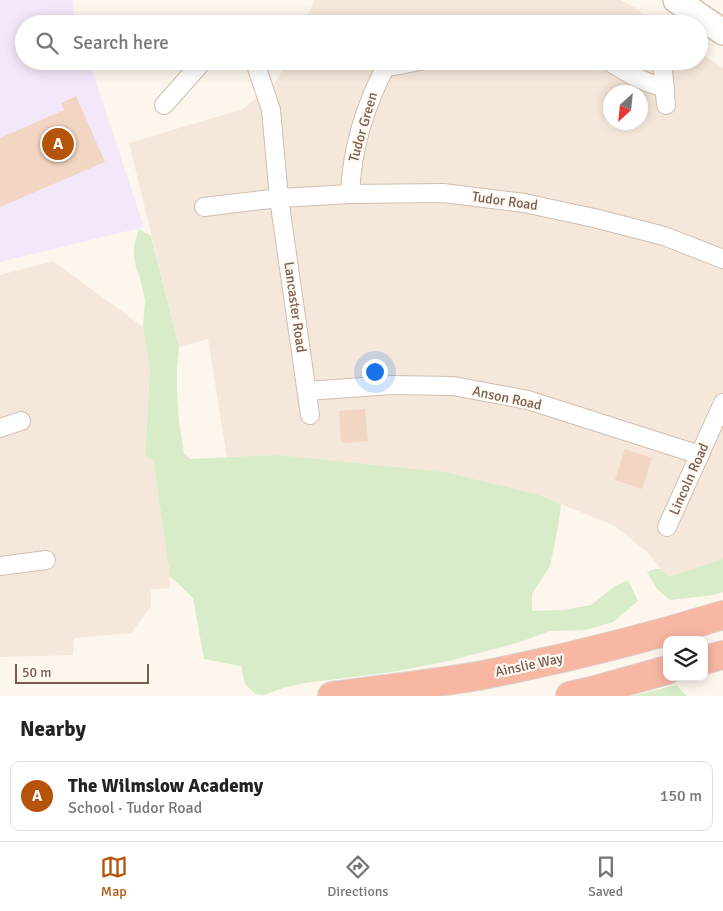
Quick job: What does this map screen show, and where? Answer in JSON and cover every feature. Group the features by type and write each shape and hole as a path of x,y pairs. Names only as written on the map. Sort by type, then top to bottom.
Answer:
{"highway":[{"name":"Ainslie Way","path":"332,696 481,675 574,655 723,615"},
{"path":"708,659 723,655"},
{"path":"570,696 663,671"}],"street":[{"path":"684,2 701,15"},
{"path":"708,20 723,32"},
{"path":"164,104 195,70"},
{"path":"258,70 272,110 279,198"},
{"name":"Tudor Green","path":"350,194 352,162 364,116 381,70"},
{"path":"623,70 649,83 665,97 663,70"},
{"name":"Tudor Road","path":"204,207 279,198 350,194 443,193 524,203 594,218 664,236 723,259"},
{"name":"Lancaster Road","path":"279,198 310,415"},
{"name":"Anson Road","path":"307,391 392,384 453,386 528,400 700,455"},
{"name":"Lincoln Road","path":"668,527 723,403"},
{"path":"0,428 21,421"},
{"path":"0,566 46,560"}],"shaded area":[{"path":"0,0 73,0 74,15 15,15 15,70 92,70 144,227 0,262"},
{"path":"314,0 620,0 645,15 308,15"},
{"path":"708,58 723,68 723,560 668,577 647,552 615,526 536,494 445,472 279,455 227,458 208,339 179,347 129,143 243,109 276,81 283,70 708,70"},
{"path":"53,261 143,327 150,368 145,457 153,459 170,576 170,588 151,590 151,606 131,633 74,638 73,655 0,657 0,275"}],"green space":[{"path":"139,229 151,236 179,347 177,394 179,421 184,453 190,459 279,455 445,472 536,494 561,504 550,566 532,594 532,611 563,610 591,605 615,586 628,580 638,601 613,622 586,630 550,631 520,642 449,661 392,672 305,683 264,695 255,694 245,684 241,666 204,659 193,598 170,576 153,459 145,458 150,368 143,327 145,300 134,257 134,246"},
{"path":"723,559 723,592 714,595 670,600 657,589 647,572 661,569 668,577"},
{"path":"676,685 687,696 632,696"}],"building":[{"path":"76,96 105,162 0,207 0,138 64,110 61,103"},
{"path":"365,409 368,441 341,443 339,411"},
{"path":"625,449 652,458 642,489 615,480"}],"place":[{"name":"The Wilmslow Academy","path":"58,144"}]}
